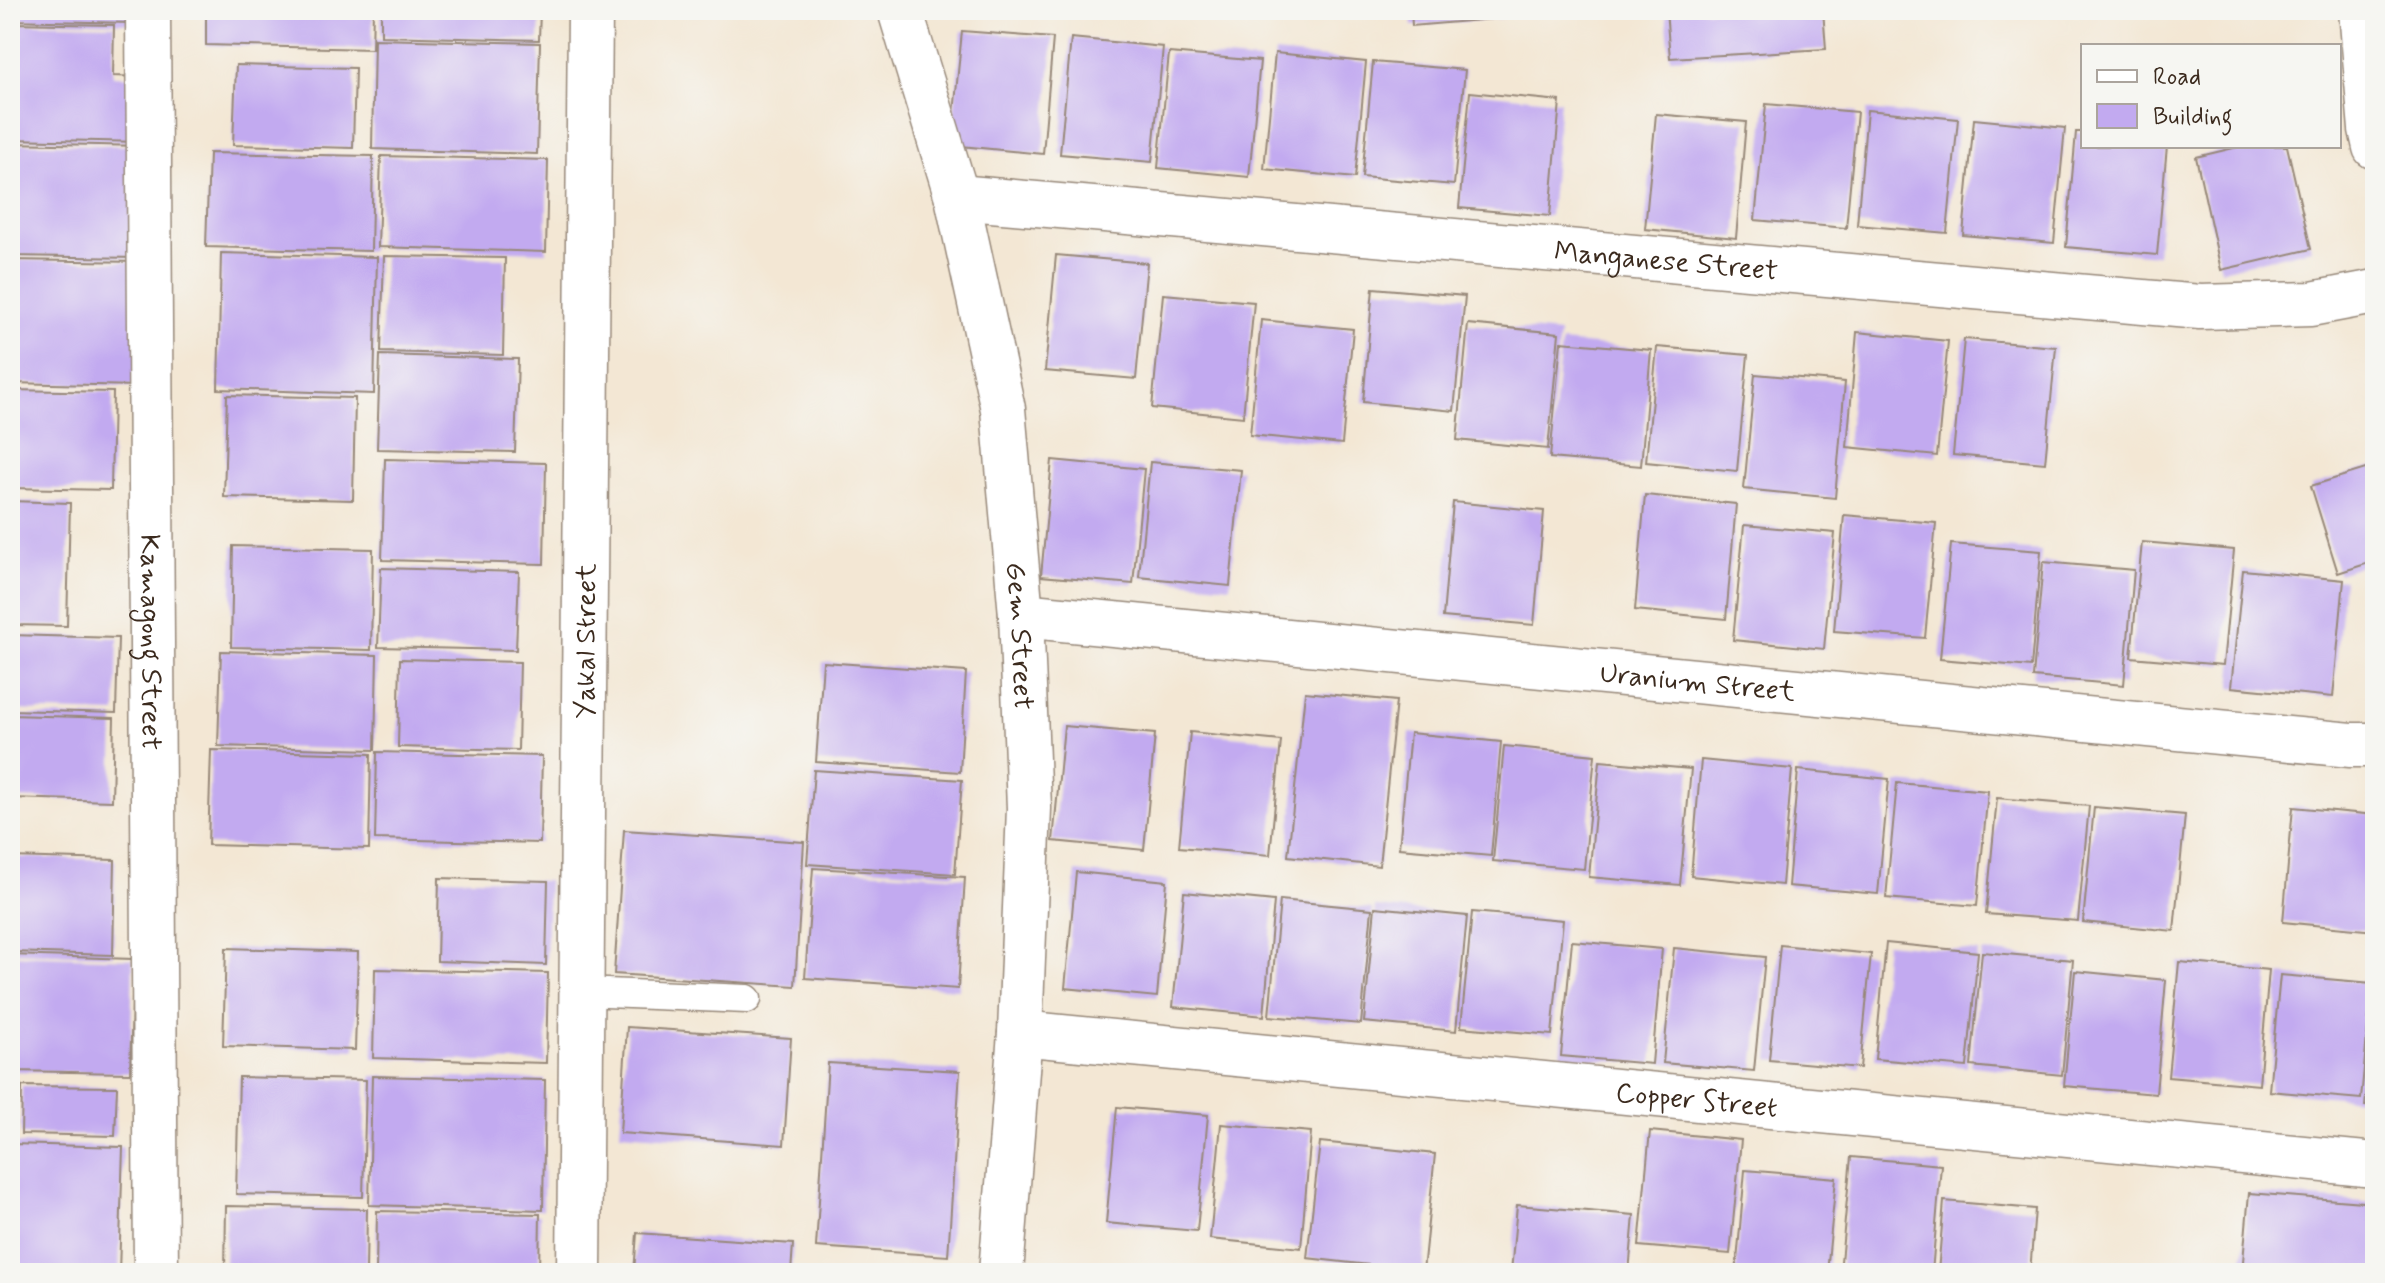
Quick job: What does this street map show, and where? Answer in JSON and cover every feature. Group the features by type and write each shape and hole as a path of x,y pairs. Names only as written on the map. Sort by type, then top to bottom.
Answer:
{"street":[{"name":"Kamagong Street","path":"148,10 156,1273"},
{"name":"Yakal Street","path":"579,1273 590,10"},
{"name":"Gem Street","path":"900,10 957,197 1003,409 1021,615 1029,808 1020,1033 1001,1273"},
{"path":"2361,10 2375,147"},
{"name":"Manganese Street","path":"957,197 2200,307 2311,304 2375,292"},
{"name":"Uranium Street","path":"1021,615 2304,741 2375,745"},
{"name":"Copper Street","path":"1020,1033 2375,1165"}],"lane":[{"path":"583,992 747,999"}],"building":[{"path":"10,10 130,10 130,23 10,20"},
{"path":"206,10 373,10 372,49 206,45"},
{"path":"381,10 540,10 539,40 381,36"},
{"path":"1411,10 1502,10 1503,18 1412,26"},
{"path":"1666,10 1823,10 1826,49 1670,58"},
{"path":"1853,10 1908,10 1908,12 1854,17"},
{"path":"10,23 114,25 113,76 143,77 142,142 10,139"},
{"path":"962,31 1053,38 1043,154 951,145"},
{"path":"1071,38 1163,47 1152,162 1060,154"},
{"path":"374,39 540,43 537,154 372,149"},
{"path":"1169,53 1260,61 1249,177 1158,168"},
{"path":"1275,53 1366,62 1355,178 1264,169"},
{"path":"1373,62 1465,70 1454,185 1362,177"},
{"path":"236,65 355,68 353,148 233,145"},
{"path":"1470,92 1560,101 1550,216 1459,208"},
{"path":"1766,104 1857,112 1846,228 1755,220"},
{"path":"1867,110 1958,119 1947,233 1857,225"},
{"path":"1656,114 1746,122 1736,238 1645,229"},
{"path":"1974,119 2065,128 2054,243 1963,235"},
{"path":"2076,132 2081,132 2081,148 2167,148 2157,255 2066,247"},
{"path":"10,143 142,146 139,258 10,256"},
{"path":"2234,148 2287,148 2311,249 2221,270 2196,157"},
{"path":"209,153 373,156 371,251 206,247"},
{"path":"381,156 548,160 546,252 378,247"},
{"path":"221,253 377,257 374,394 218,389"},
{"path":"1056,255 1147,263 1136,379 1045,371"},
{"path":"384,256 505,258 503,355 381,352"},
{"path":"10,260 141,262 138,386 10,383"},
{"path":"1373,288 1465,296 1454,411 1363,402"},
{"path":"1163,294 1254,302 1243,417 1152,408"},
{"path":"1261,320 1353,329 1342,444 1250,435"},
{"path":"1468,324 1559,333 1548,449 1457,440"},
{"path":"1857,332 1948,341 1937,456 1847,447"},
{"path":"1964,339 2056,347 2045,463 1953,455"},
{"path":"1561,342 1651,350 1641,466 1550,458"},
{"path":"1657,347 1748,355 1737,471 1646,462"},
{"path":"380,355 518,359 515,452 377,449"},
{"path":"1755,374 1845,382 1835,498 1744,489"},
{"path":"10,390 113,392 111,490 10,488"},
{"path":"227,395 355,398 353,500 224,497"},
{"path":"385,459 546,463 544,564 382,560"},
{"path":"1052,460 1144,469 1133,584 1041,576"},
{"path":"1150,462 1241,470 1230,586 1139,577"},
{"path":"2375,466 2375,561 2338,573 2311,486"},
{"path":"1645,495 1736,504 1726,619 1635,610"},
{"path":"10,501 70,503 67,626 10,625"},
{"path":"1453,502 1544,511 1534,625 1443,617"},
{"path":"1844,515 1936,523 1925,638 1834,631"},
{"path":"1744,525 1835,533 1824,649 1733,640"},
{"path":"2142,542 2234,550 2223,665 2131,657"},
{"path":"1951,544 2041,551 2031,667 1940,659"},
{"path":"233,546 373,549 371,650 231,647"},
{"path":"2043,562 2134,570 2124,685 2033,677"},
{"path":"381,568 519,572 516,650 378,647"},
{"path":"2243,570 2344,580 2333,697 2231,687"},
{"path":"10,635 118,638 116,713 10,710"},
{"path":"221,651 377,655 375,750 218,746"},
{"path":"400,659 520,662 518,750 398,747"},
{"path":"823,662 966,672 960,772 816,762"},
{"path":"1305,692 1396,701 1379,866 1288,856"},
{"path":"10,715 114,718 112,801 10,798"},
{"path":"1064,726 1155,734 1144,850 1053,841"},
{"path":"1190,732 1281,741 1270,855 1179,847"},
{"path":"1410,733 1501,742 1491,856 1399,848"},
{"path":"1504,746 1595,755 1584,869 1493,861"},
{"path":"211,750 371,754 369,849 208,845"},
{"path":"377,752 542,756 540,843 375,839"},
{"path":"1701,760 1792,769 1782,885 1691,876"},
{"path":"1600,761 1691,769 1680,885 1589,877"},
{"path":"814,770 962,780 955,874 807,864"},
{"path":"1798,770 1889,779 1878,894 1788,886"},
{"path":"1897,783 1988,791 1977,906 1886,898"},
{"path":"1997,798 2089,806 2078,921 1986,914"},
{"path":"2094,807 2185,815 2174,931 2083,922"},
{"path":"2293,807 2375,815 2375,931 2283,922"},
{"path":"624,830 804,842 795,986 614,974"},
{"path":"10,857 115,860 113,955 10,952"},
{"path":"813,868 965,877 958,989 805,978"},
{"path":"1076,872 1167,881 1157,997 1065,988"},
{"path":"439,878 548,881 546,965 437,961"},
{"path":"1184,892 1274,901 1264,1016 1173,1007"},
{"path":"1280,900 1372,909 1361,1024 1269,1016"},
{"path":"1375,907 1467,916 1456,1031 1364,1022"},
{"path":"1472,912 1563,920 1552,1035 1461,1027"},
{"path":"1572,941 1662,949 1652,1064 1561,1056"},
{"path":"1886,943 1978,952 1967,1067 1875,1059"},
{"path":"1780,945 1871,954 1860,1068 1769,1060"},
{"path":"226,948 358,952 355,1050 223,1046"},
{"path":"1674,948 1765,957 1754,1071 1663,1063"},
{"path":"1982,952 2073,960 2062,1075 1971,1066"},
{"path":"10,955 133,959 130,1073 10,1071"},
{"path":"2179,962 2269,970 2259,1085 2168,1077"},
{"path":"375,969 548,973 546,1063 373,1058"},
{"path":"2075,971 2166,980 2156,1094 2064,1086"},
{"path":"2280,975 2372,983 2361,1099 2269,1091"},
{"path":"627,1027 791,1038 784,1145 620,1133"},
{"path":"2375,1029 2375,1107 2365,1106"},
{"path":"828,1063 960,1071 948,1256 816,1247"},
{"path":"372,1076 545,1080 543,1210 369,1205"},
{"path":"239,1077 366,1080 363,1197 236,1194"},
{"path":"22,1086 117,1087 115,1136 21,1134"},
{"path":"1117,1107 1208,1115 1197,1231 1106,1223"},
{"path":"1221,1124 1311,1132 1301,1248 1210,1239"},
{"path":"1650,1131 1741,1140 1730,1254 1639,1246"},
{"path":"1320,1142 1435,1154 1423,1271 1307,1258"},
{"path":"10,1144 123,1147 119,1273 10,1273"},
{"path":"1851,1157 1941,1165 1932,1273 1840,1272"},
{"path":"1745,1170 1836,1178 1827,1273 1736,1273"},
{"path":"2249,1193 2375,1203 2375,1273 2242,1273"},
{"path":"1944,1201 2035,1209 2030,1273 1938,1273"},
{"path":"1517,1205 1634,1215 1629,1273 1511,1273"},
{"path":"226,1206 367,1209 366,1273 225,1273"},
{"path":"377,1211 540,1214 539,1273 376,1273"},
{"path":"637,1233 793,1244 791,1273 634,1273"}]}
